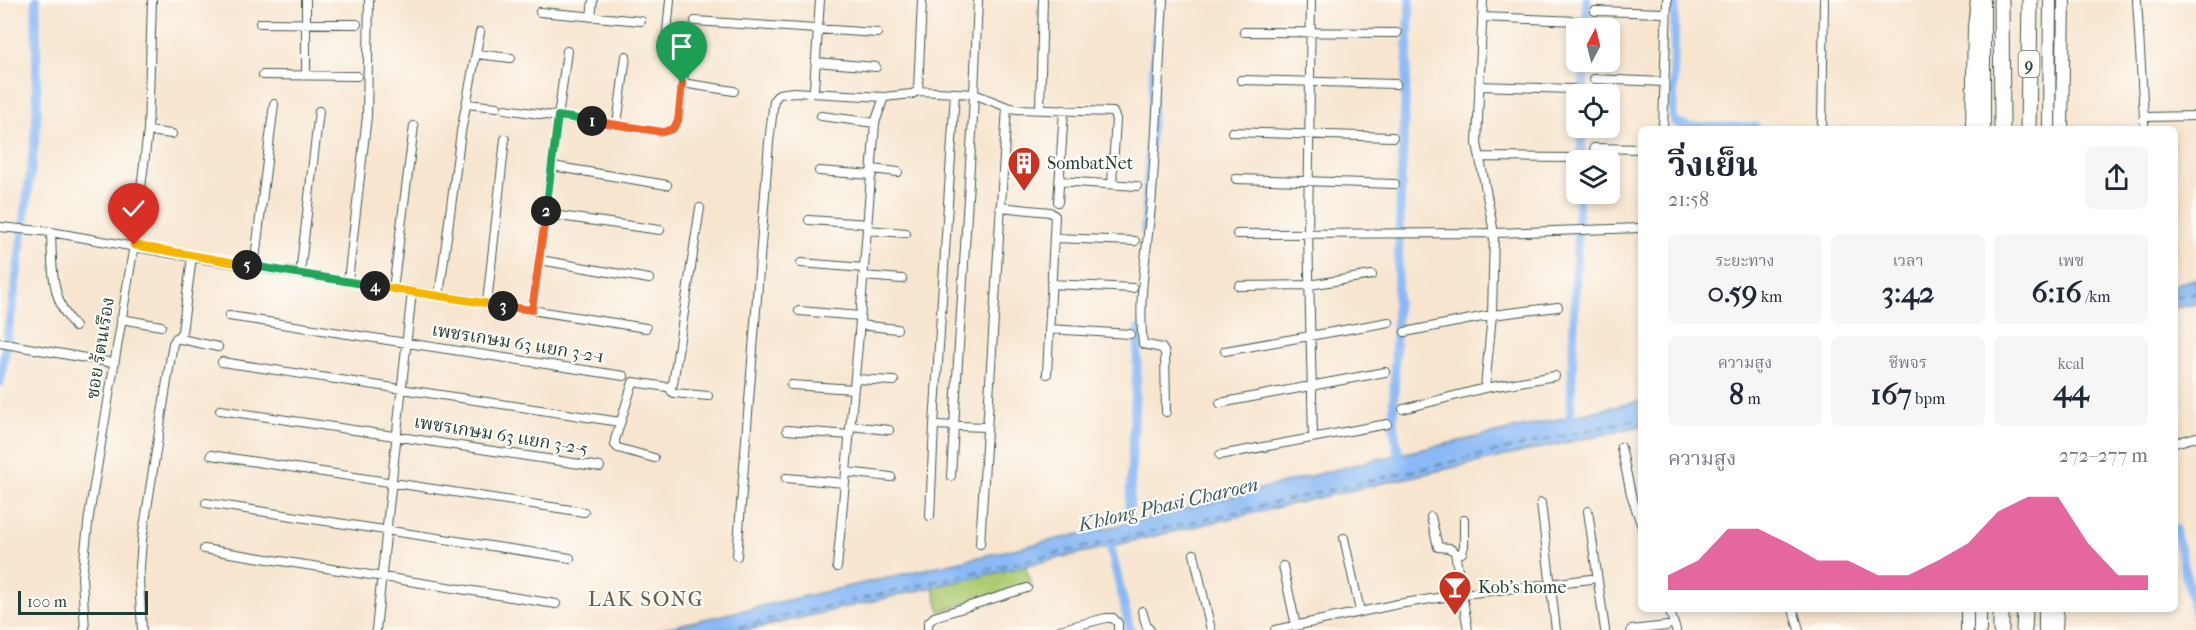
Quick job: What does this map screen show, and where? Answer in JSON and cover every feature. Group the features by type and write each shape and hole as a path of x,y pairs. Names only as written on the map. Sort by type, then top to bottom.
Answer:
{"highway":[{"name":"9","path":"2001,0 2002,126"},
{"name":"9","path":"2028,126 2030,0"},
{"path":"2001,612 2001,630"},
{"path":"2025,612 2025,630"}],"main road":[{"path":"1972,126 1974,27 1977,0"},
{"path":"1984,0 1984,126"},
{"path":"2049,126 2050,0"},
{"path":"2062,126 2064,0"},
{"path":"1967,612 1967,630"},
{"path":"1980,612 1980,630"},
{"path":"2045,612 2045,630"},
{"path":"2056,630 2057,612"}],"street":[{"name":"ซอย ร้ตนเรึอง","path":"85,630 82,577 89,516 134,245 148,131 153,0"},
{"path":"306,0 306,75"},
{"path":"348,281 367,116 369,0"},
{"path":"591,17 593,0"},
{"path":"666,42 670,0"},
{"path":"814,88 820,0"},
{"path":"918,91 922,0"},
{"path":"951,476 978,0"},
{"path":"1040,109 1042,0"},
{"path":"1163,0 1142,334 1143,344 1162,348 1165,353 1166,412"},
{"path":"1311,0 1308,233 1312,437"},
{"path":"1483,0 1477,143 1494,233 1492,315 1485,388"},
{"path":"1662,126 1667,0"},
{"path":"1822,126 1824,0"},
{"path":"2137,0 2144,126"},
{"path":"1595,11 1666,14"},
{"path":"540,12 641,21"},
{"path":"1482,17 1566,20"},
{"path":"695,21 877,33"},
{"path":"260,23 357,24"},
{"path":"439,296 466,104 480,32"},
{"path":"1244,32 1397,33"},
{"path":"532,310 567,51"},
{"path":"476,54 511,58"},
{"path":"617,124 626,56"},
{"path":"815,62 876,67"},
{"path":"466,104 663,132 673,129 678,121 685,65"},
{"path":"263,75 357,76"},
{"path":"1594,79 1664,82"},
{"path":"1241,80 1396,84"},
{"path":"682,83 734,91"},
{"path":"1479,86 1566,89"},
{"path":"737,556 769,142 774,100 778,94 793,92 884,97 912,94 918,91 974,94 1007,107 1109,111 1116,115 1112,184"},
{"path":"930,516 955,93"},
{"path":"837,567 860,321 875,123 884,97"},
{"path":"254,267 274,104"},
{"path":"980,544 1007,107"},
{"path":"1058,202 1064,110"},
{"path":"300,274 319,111"},
{"path":"821,116 875,123"},
{"path":"2144,117 2196,116"},
{"path":"393,288 414,126"},
{"path":"148,131 172,134"},
{"path":"1232,132 1394,137"},
{"path":"486,303 505,139"},
{"path":"1594,148 1638,149"},
{"path":"1480,157 1566,158"},
{"path":"552,166 667,185"},
{"path":"819,171 898,172"},
{"path":"1236,179 1395,184"},
{"path":"1059,181 1137,186"},
{"path":"1000,207 1053,214 1054,238 1047,374"},
{"path":"700,208 671,391 708,396"},
{"path":"545,214 660,230"},
{"path":"809,220 906,233"},
{"path":"4,227 134,245 192,257 646,328"},
{"path":"1237,234 1494,233 1638,228"},
{"path":"51,232 56,289 62,308 75,327"},
{"path":"1054,238 1135,242"},
{"path":"142,630 139,580 142,540 173,343 182,332 192,257"},
{"path":"540,260 649,279"},
{"path":"801,262 902,279"},
{"path":"1239,286 1309,285 1372,274"},
{"path":"1051,284 1133,288"},
{"path":"376,630 412,291"},
{"path":"1405,332 1492,315 1558,307"},
{"path":"799,311 897,329"},
{"name":"เพชรเกษม 63 แยก 3-2-1","path":"229,316 624,376"},
{"path":"121,319 161,326"},
{"path":"1226,351 1389,322"},
{"path":"1049,329 1130,334"},
{"path":"176,338 218,346"},
{"path":"0,343 114,363"},
{"path":"222,362 620,422"},
{"path":"1220,403 1386,372"},
{"path":"1403,409 1485,388 1555,376"},
{"path":"855,379 894,381"},
{"path":"654,458 618,448 615,440 633,382 671,387"},
{"path":"791,385 854,389"},
{"name":"เพชรเกษม 63 แยก 3-2-5","path":"220,410 600,467"},
{"path":"934,424 986,427"},
{"path":"1220,455 1387,424"},
{"path":"787,430 889,430"},
{"path":"2178,442 2196,437"},
{"path":"1621,447 1638,515"},
{"path":"211,455 584,512"},
{"path":"846,472 891,477"},
{"path":"786,478 845,483"},
{"path":"206,502 570,558"},
{"path":"1541,503 1556,630"},
{"path":"1588,511 1605,630"},
{"path":"1431,517 1435,544 1441,549 1449,548 1456,555 1468,630"},
{"path":"1456,555 1462,553 1464,546 1464,520"},
{"path":"1344,538 1360,611"},
{"path":"204,549 556,604"},
{"path":"1194,554 1211,630"},
{"path":"1283,566 1290,628"},
{"path":"1275,630 1360,611 1464,594 1591,579"},
{"path":"928,630 928,623 933,617 1027,588"},
{"path":"1142,611 1150,630"},
{"path":"1631,630 1672,628 1669,612"},
{"path":"1794,612 1799,630"},
{"path":"1059,630 1113,618 1118,622 1118,630"}],"green space":[{"path":"1025,566 1031,583 940,611 933,587"}],"water":[{"path":"2196,279 2196,304 2178,307 2178,283"},
{"path":"1638,402 1638,427 1374,485 748,630 656,630 1133,522 1369,461"}],"waterway":[{"path":"0,382 34,146 37,114 36,0"},
{"path":"1145,231 1158,0"},
{"path":"1400,464 1393,422 1410,0"},
{"path":"1586,18 1587,0"},
{"path":"1675,0 1673,114 1675,122 1686,126"},
{"path":"1584,72 1584,84"},
{"path":"1581,150 1582,138"},
{"path":"1570,428 1579,204"},
{"name":"Khlong Phasi Charoen","path":"1128,530 1139,329"},
{"name":"Khlong Phasi Charoen","path":"1108,536 1130,630"},
{"path":"2178,542 2196,617"}],"ferry route":[{"path":"2178,296 2196,292"},
{"path":"726,630 1638,419"}],"place":[{"name":"SombatNet","path":"1024,192"},
{"name":"Kob's home","path":"1455,616"}],"district":[{"name":"LAK SONG","path":"646,599"}],"route":[{"path":"134,245 192,257 532,310 558,116 663,132 673,129 678,121 682,83"}]}
